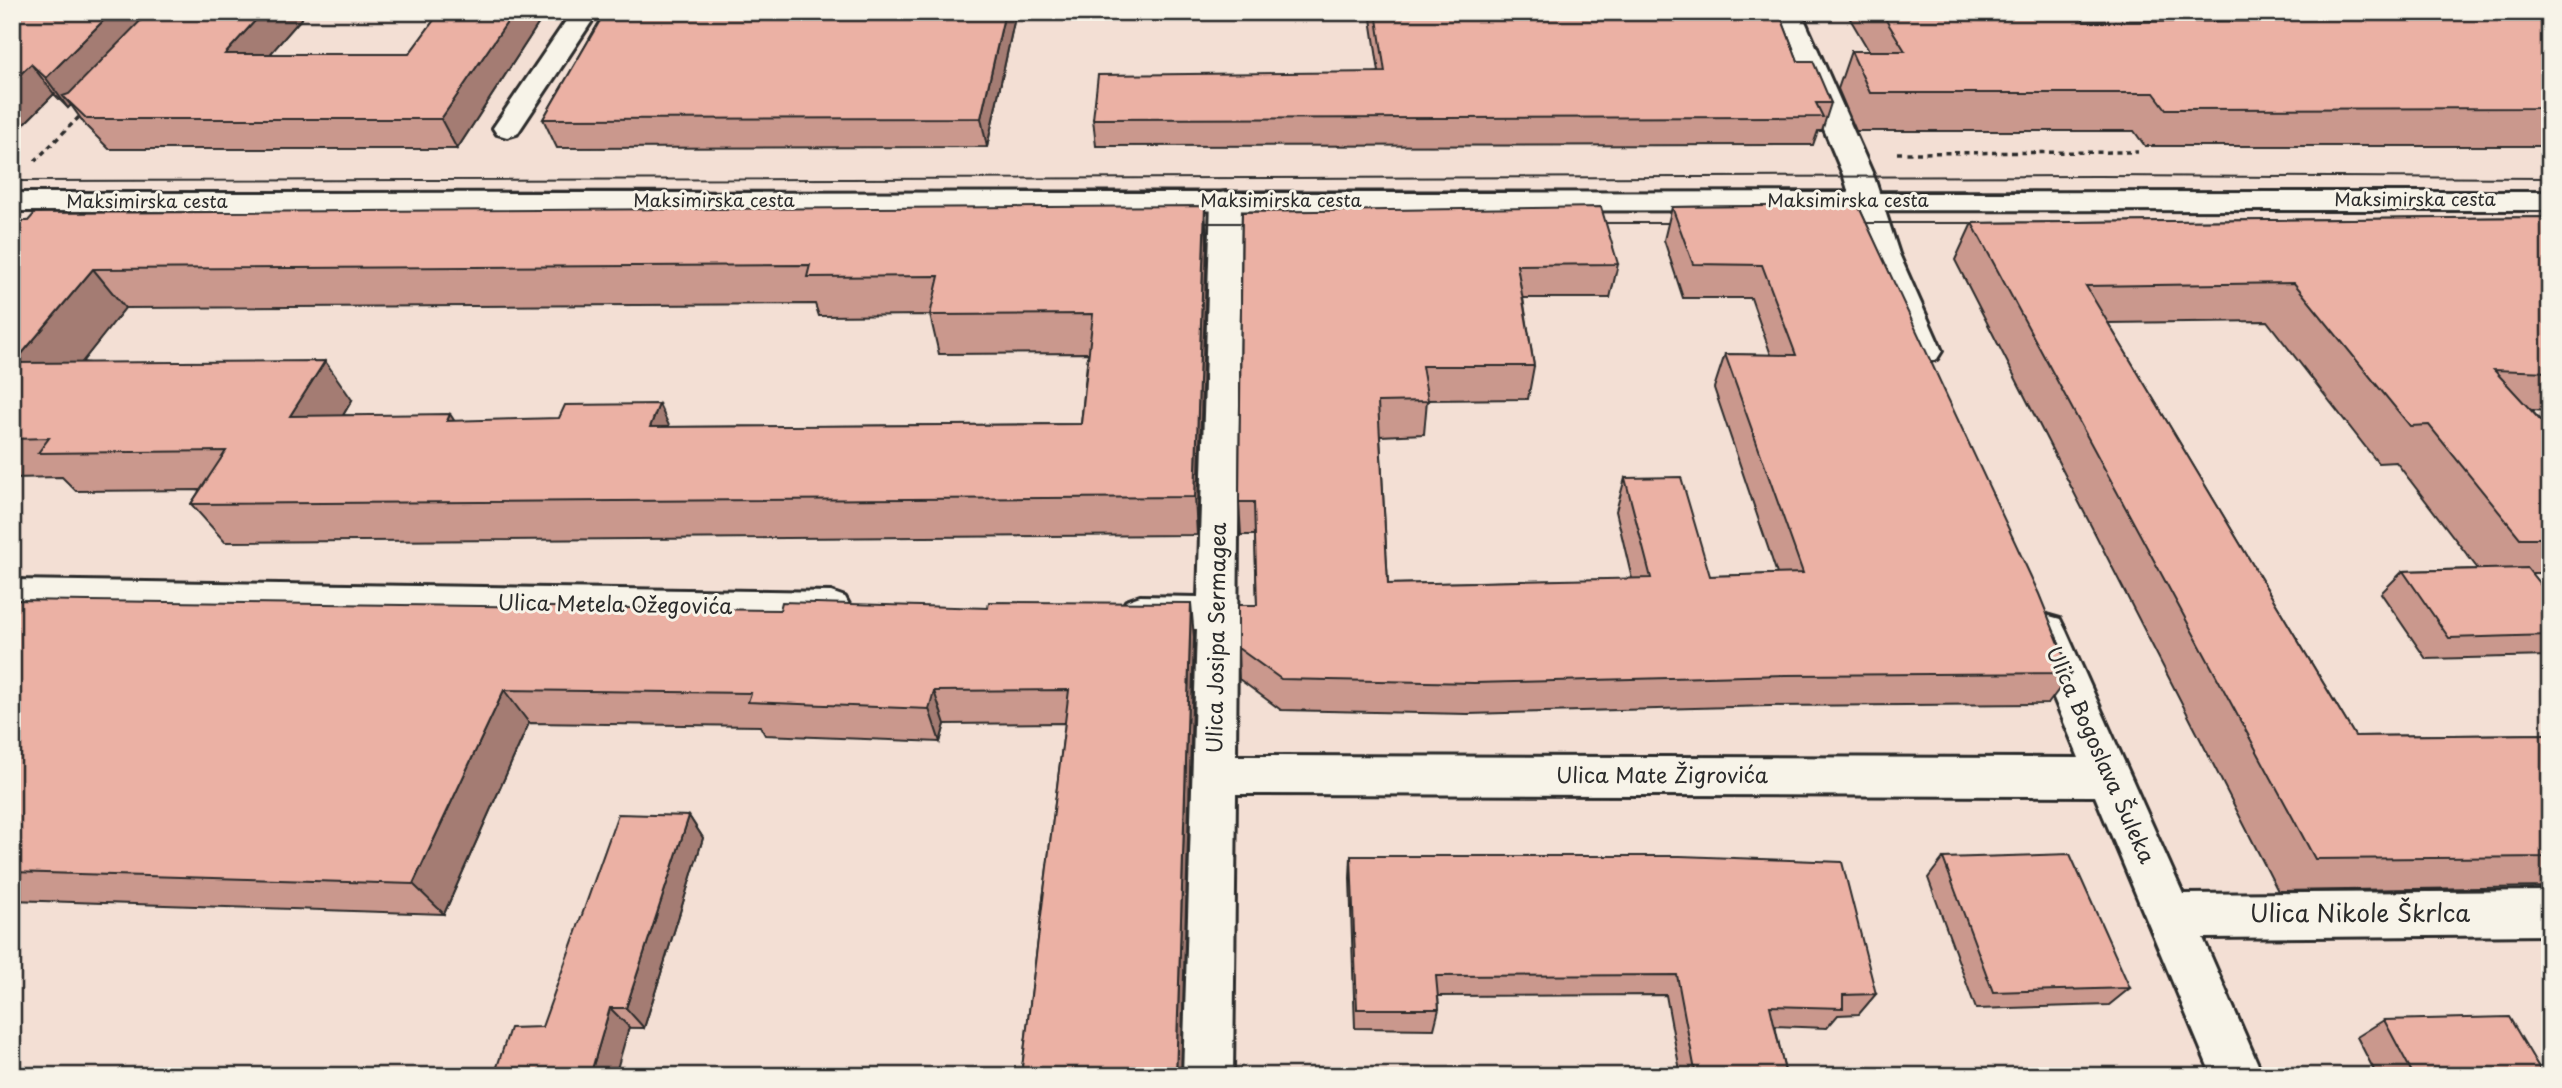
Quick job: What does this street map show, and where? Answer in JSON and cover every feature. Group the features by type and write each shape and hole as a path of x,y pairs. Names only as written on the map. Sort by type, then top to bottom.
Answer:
{"street":[{"path":"506,128 585,12"},
{"path":"1788,12 1844,140 1883,254 1938,382"},
{"name":"Ulica Josipa Sermagea","path":"1208,1076 1226,201"},
{"name":"Maksimirska cesta","path":"12,202 2550,201"},
{"name":"Ulica Metela Ožegovića","path":"12,596 872,608"},
{"name":"Ulica Bogoslava Šuleka","path":"2032,599 2238,1076"},
{"path":"1108,612 1219,613"},
{"name":"Ulica Mate Žigrovića","path":"1214,775 2110,777"},
{"name":"Ulica Nikole Škrlca","path":"2170,916 2550,913"}],"path":[{"path":"36,161 80,116"},
{"path":"1892,153 2138,152"}],"building":[{"path":"12,12 112,12 46,78 31,64 12,82"},
{"path":"149,12 263,12 225,54 409,54 440,12 514,12 441,119 87,119 63,96 69,94"},
{"path":"605,12 1005,12 981,118 543,119"},
{"path":"1376,12 1779,12 1798,61 1813,61 1831,103 1816,103 1823,117 1093,119 1098,75 1385,72"},
{"path":"1881,12 2078,12 2084,22 2272,21 2264,12 2543,12 2550,18 2550,108 2166,109 2154,93 1870,93 1851,51 1905,51"},
{"path":"1858,205 2039,594 2071,673 1785,675 1474,683 1281,679 1238,648 1238,605 1257,605 1254,502 1239,502 1242,212 1601,207 1618,264 1517,265 1534,366 1422,366 1428,401 1378,402 1388,584 1651,578 1625,478 1681,477 1710,576 1803,573 1725,354 1796,355 1762,265 1693,264 1672,207"},
{"path":"1205,206 1195,497 191,504 226,451 38,453 49,438 12,439 12,221 28,221 35,213","holes":["810,265 807,277 939,276 930,315 1093,314 1081,424 650,427 659,404 565,405 559,418 447,421 450,414 290,416 325,361 14,363 93,269"]},
{"path":"2550,217 2550,372 2494,370 2550,431 2550,538 2520,538 2429,425 2410,426 2294,283 2086,286 2355,736 2550,734 2550,857 2315,859 1972,223"},
{"path":"2527,568 2550,597 2550,635 2449,638 2403,571"},
{"path":"12,600 780,610 782,602 988,608 989,602 1191,603 1176,1076 1021,1076 1069,690 934,691 929,709 748,702 751,693 504,690 413,884 12,872"},
{"path":"618,814 689,816 626,1008 610,1008 590,1076 494,1076 510,1028 542,1027"},
{"path":"2070,854 2130,988 1993,992 1943,858"},
{"path":"1351,856 1680,856 1842,862 1876,994 1843,995 1843,1008 1770,1006 1786,1076 1696,1076 1677,975 1436,976 1439,1009 1357,1009"},
{"path":"2509,1017 2544,1076 2414,1076 2384,1020"},
{"path":"2037,1070 2164,1073 2166,1076 2039,1076"}],"tram line":[{"path":"12,181 2098,176 2550,178"},
{"path":"1188,223 1262,223"},
{"path":"1587,223 1689,223"},
{"path":"1846,223 1990,223"}]}
